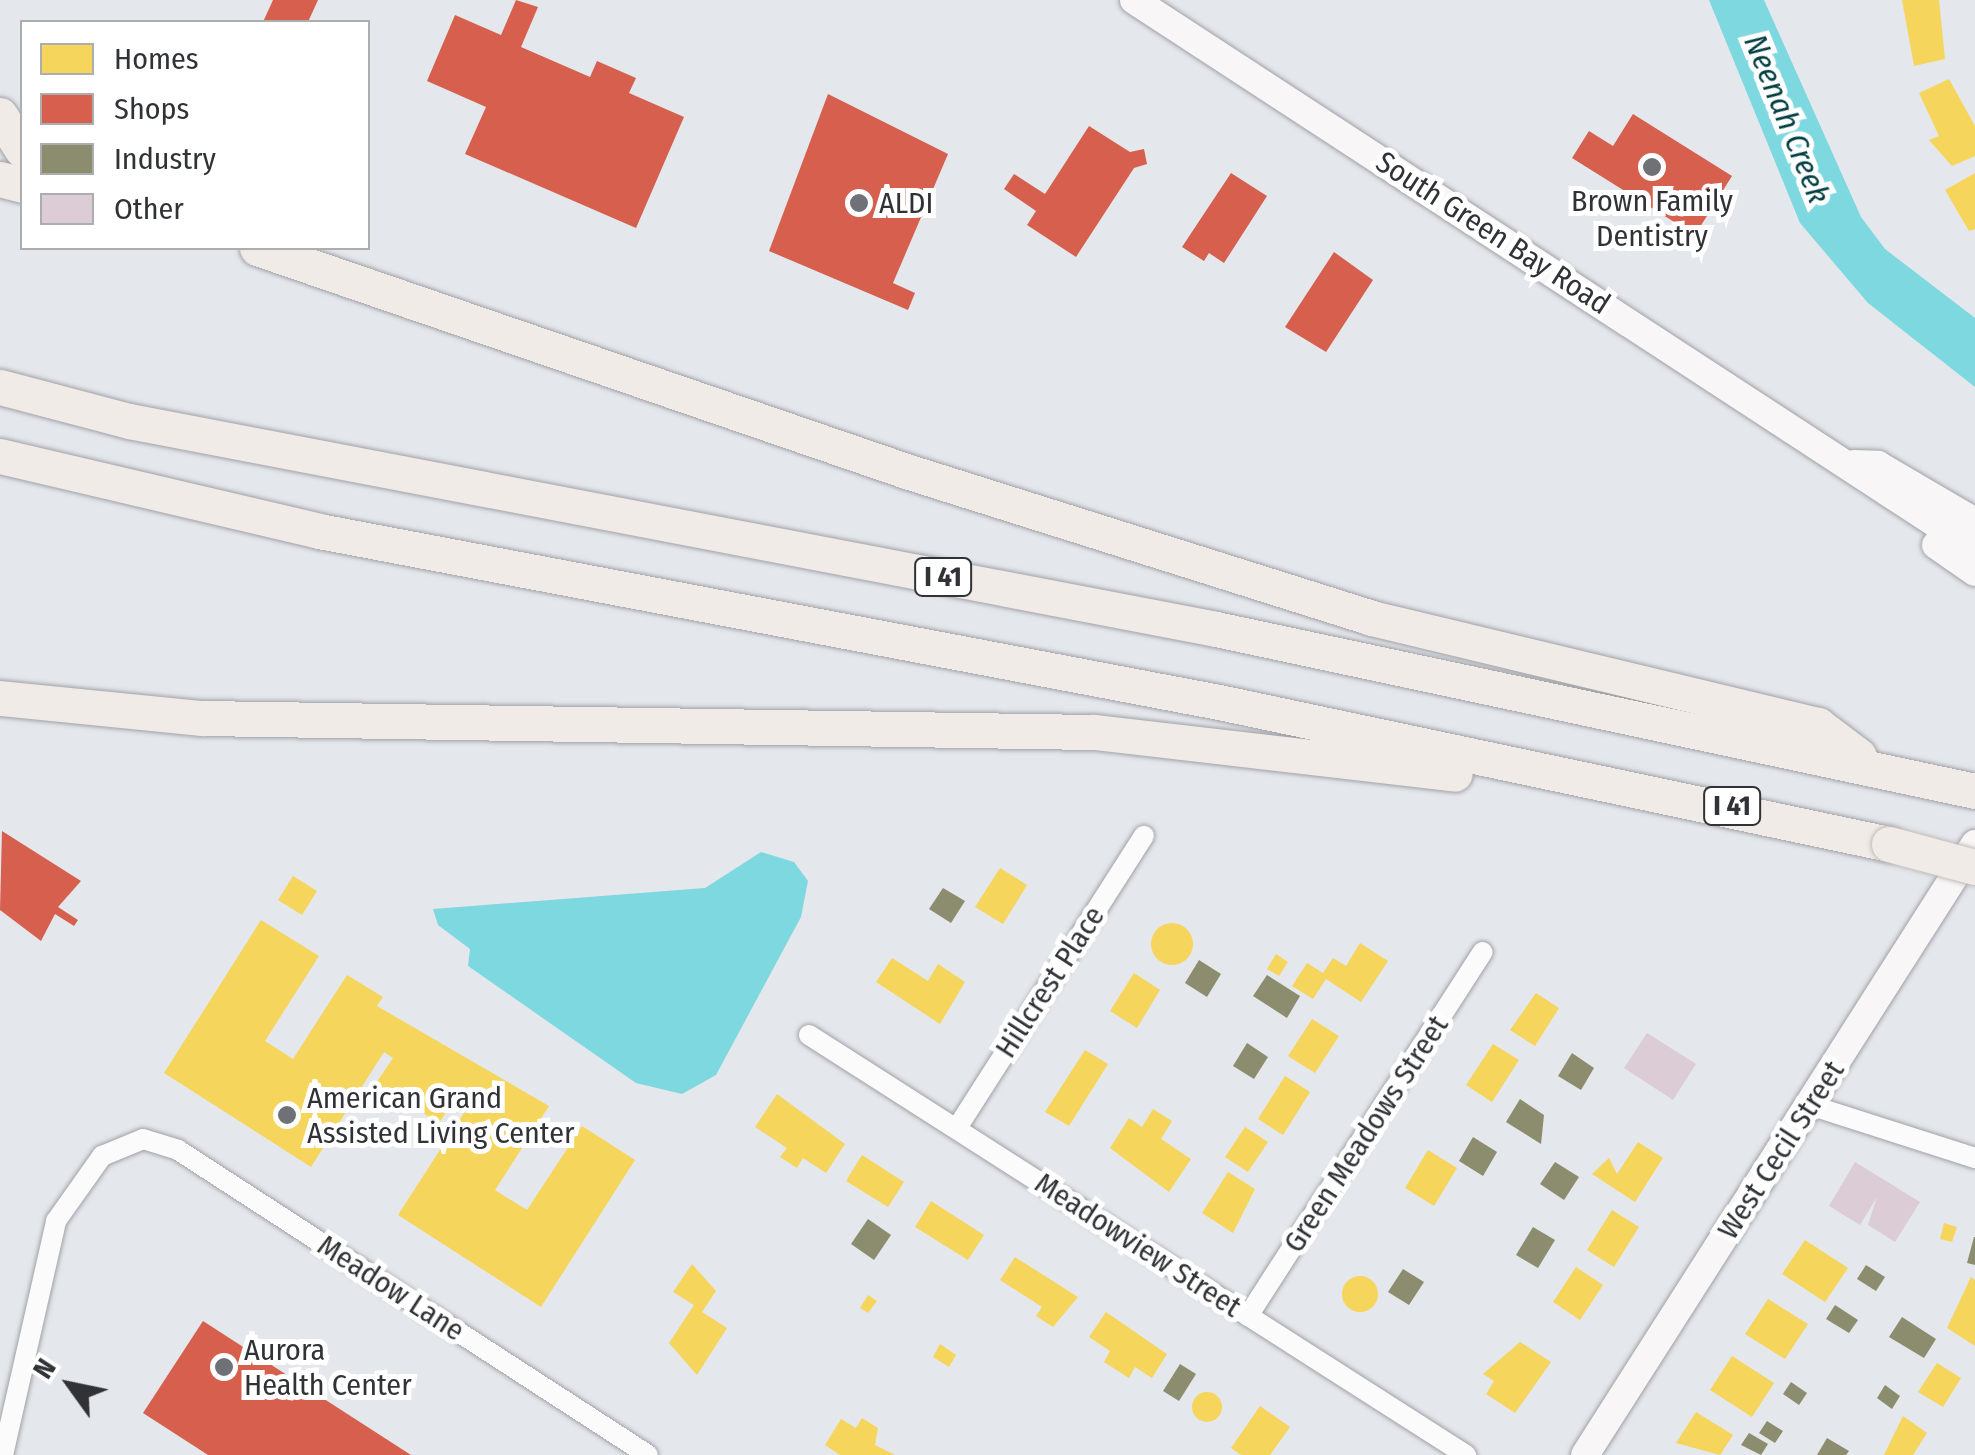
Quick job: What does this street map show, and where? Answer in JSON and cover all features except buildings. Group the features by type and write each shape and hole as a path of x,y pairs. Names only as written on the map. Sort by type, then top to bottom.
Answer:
{"highway":[{"path":"0,115 20,147"},
{"path":"271,250 906,471 1372,618 1818,725 1868,763"},
{"name":"I 41","path":"9,390 1868,763 1975,791"},
{"name":"I 41","path":"2,456 319,531 1573,774 1890,844 1975,868"},
{"path":"0,698 202,718 1078,731 1341,756 1536,788 1573,774"}],"main road":[{"name":"South Green Bay Road","path":"1134,0 1975,549"},
{"name":"South Green Bay Road","path":"1860,475 1878,465 1975,522"},
{"path":"1860,475 1975,572"},
{"name":"West Cecil Street","path":"1585,1455 1975,844"}],"street":[{"name":"Hillcrest Place","path":"957,1128 1144,836"},
{"name":"Green Meadows Street","path":"1248,1316 1483,952"},
{"name":"Meadowview Street","path":"809,1034 1466,1455"},
{"path":"1810,1105 1975,1158"},
{"name":"Meadow Lane","path":"3,1455 56,1221 87,1172 128,1141 178,1150 648,1455"}],"water":[{"name":"Neenah Creek","path":"1709,0 1764,0 1861,217 1885,249 1975,318 1975,387 1868,303 1800,223"},
{"path":"761,852 794,862 808,881 801,917 716,1075 682,1094 636,1083 468,966 470,949 438,925 433,909 705,888"}],"place":[{"name":"Brown Family Dentistry","path":"1652,167"},
{"name":"ALDI","path":"859,203"},
{"name":"American Grand Assisted Living Center","path":"287,1115"},
{"name":"Aurora Health Center","path":"224,1367"}]}
